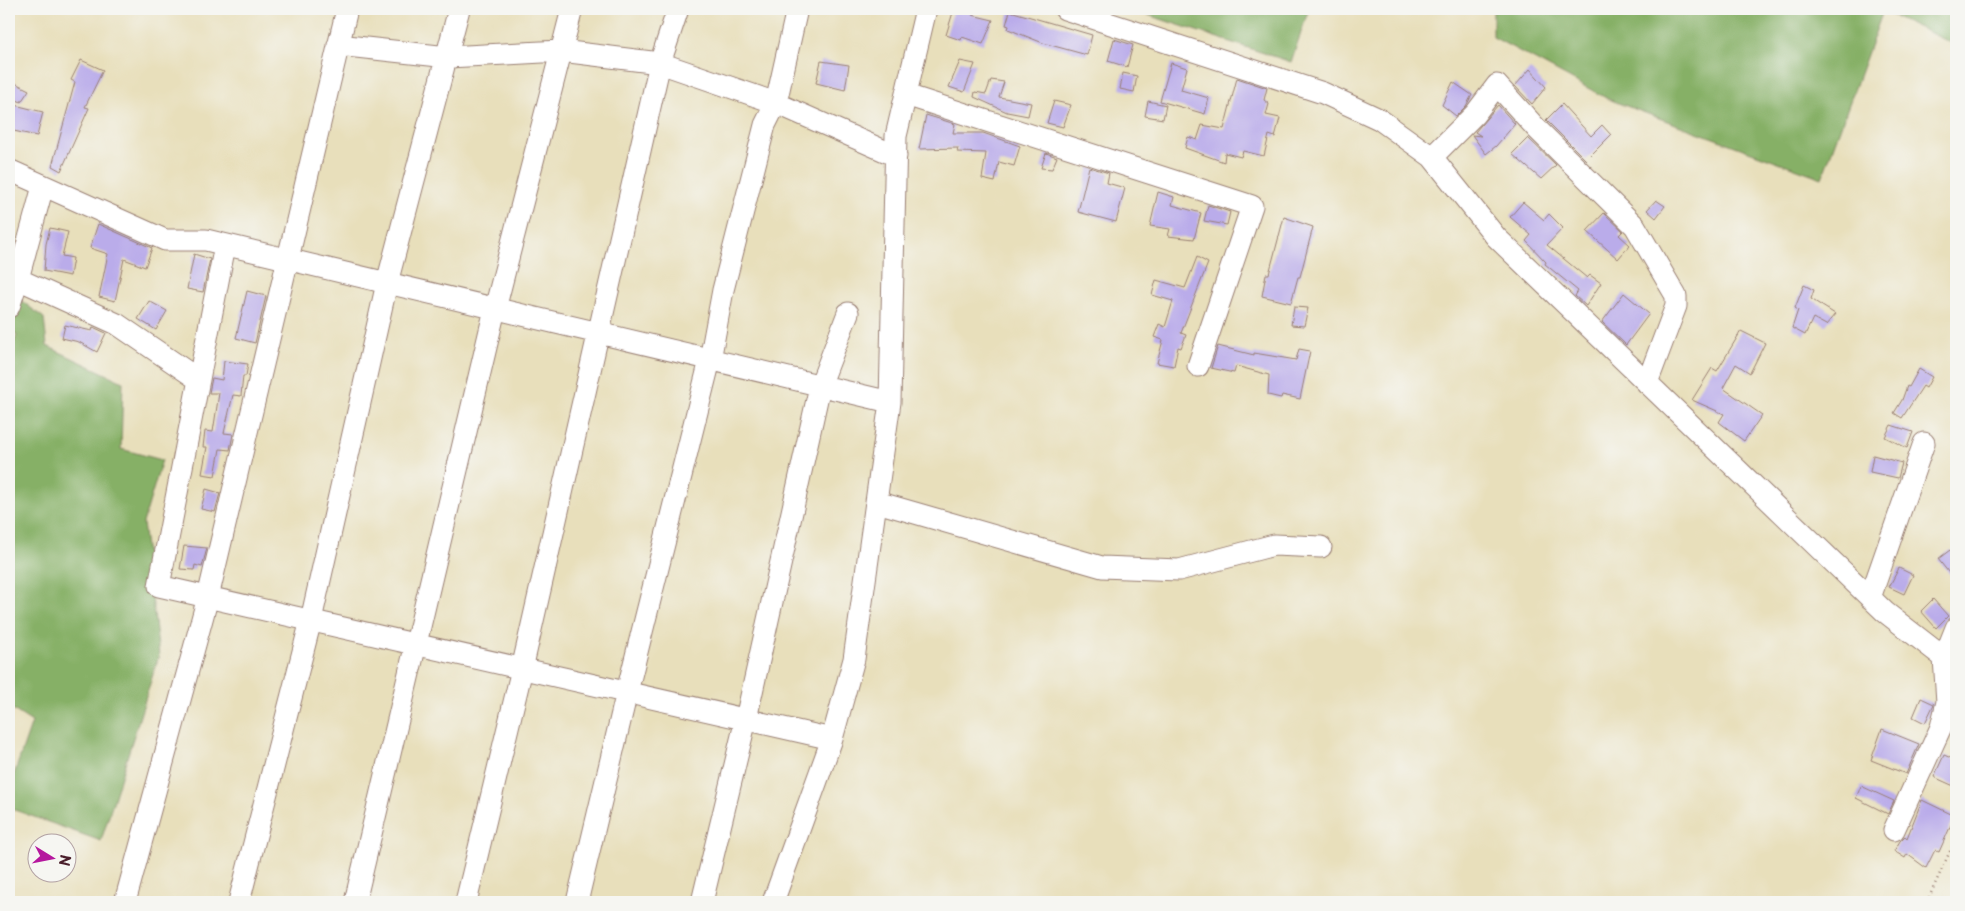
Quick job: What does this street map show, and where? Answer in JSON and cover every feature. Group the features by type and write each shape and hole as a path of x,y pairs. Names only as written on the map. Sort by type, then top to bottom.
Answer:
{"street":[{"path":"125,902 208,597 286,259 347,9"},
{"path":"239,902 311,620 387,283 448,57 459,9"},
{"path":"356,902 495,309 572,9"},
{"path":"466,902 522,668 660,63 678,9"},
{"path":"577,902 710,360 724,290 763,134 776,103 797,9"},
{"path":"773,902 832,739 854,660 890,402 896,136 926,9"},
{"path":"1065,9 1323,93 1379,119 1432,157 1496,238 1870,598 1950,663"},
{"path":"338,45 448,57 561,51 660,63 776,103 896,156"},
{"path":"1432,157 1475,114 1497,85 1536,129 1635,226 1676,296 1676,306 1647,383"},
{"path":"906,95 1252,206 1198,366"},
{"path":"9,170 165,240 206,240 890,402"},
{"path":"9,307 44,186"},
{"path":"225,245 159,586 832,739"},
{"path":"18,280 117,324 199,380"},
{"path":"702,902 746,720 820,386 848,313"},
{"path":"1870,598 1924,443"},
{"path":"876,502 1102,567 1179,570 1274,545 1321,547"},
{"path":"1894,830 1942,728 1956,628"}],"path":[{"path":"1927,902 1956,838"}],"green space":[{"path":"1150,9 1309,9 1291,62 1148,15"},
{"path":"1493,9 1956,9 1956,45 1883,11 1822,178 1610,100 1493,37"},
{"path":"9,286 23,302 44,318 47,346 123,382 121,449 162,460 143,523 159,655 101,841 9,808 9,789 32,722 9,707 9,355 17,335 9,328"}],"building":[{"path":"954,9 974,9 972,15 993,20 983,44 962,37 961,40 946,35"},
{"path":"1010,11 1092,35 1087,55 1043,43 1008,29 1009,26 1006,25"},
{"path":"1114,39 1133,45 1127,67 1108,61"},
{"path":"81,60 103,70 85,107 89,108 61,171 52,166 75,82 71,80"},
{"path":"821,61 849,65 845,90 816,83"},
{"path":"960,61 975,64 964,92 949,87"},
{"path":"1171,63 1187,68 1181,90 1209,98 1205,114 1160,101"},
{"path":"1530,69 1546,87 1532,104 1515,86"},
{"path":"1123,73 1137,76 1134,92 1120,89"},
{"path":"1237,78 1267,88 1264,100 1269,104 1266,115 1280,118 1275,137 1269,135 1264,156 1243,151 1241,157 1225,153 1224,162 1185,148 1188,137 1197,140 1202,125 1224,129"},
{"path":"9,80 29,90 21,102 9,96"},
{"path":"991,80 1004,82 999,97 1031,103 1028,116 1007,112 974,97 975,92 986,94"},
{"path":"1453,82 1472,95 1466,106 1456,116 1442,105"},
{"path":"1054,101 1071,105 1063,127 1047,123"},
{"path":"1148,101 1166,105 1163,119 1145,116"},
{"path":"1562,104 1591,136 1602,125 1611,135 1586,160 1546,120"},
{"path":"15,105 43,112 37,136 9,130"},
{"path":"1498,105 1515,124 1496,146 1486,154 1472,135 1481,136 1475,132"},
{"path":"926,115 955,124 953,133 983,133 1020,146 1014,166 999,162 995,182 982,179 986,153 957,152 958,148 919,149"},
{"path":"1528,138 1556,165 1541,179 1512,154"},
{"path":"1046,153 1057,157 1052,169 1041,168"},
{"path":"1089,167 1109,173 1107,183 1125,188 1116,222 1078,212"},
{"path":"1158,192 1174,197 1172,205 1201,213 1194,239 1168,236 1170,229 1150,226"},
{"path":"1656,200 1665,206 1656,218 1647,210"},
{"path":"1523,202 1544,220 1549,214 1563,228 1547,245 1587,278 1590,275 1601,283 1586,306 1575,296 1578,291 1545,264 1546,262 1526,241 1531,235 1510,217"},
{"path":"1208,205 1230,212 1227,225 1204,221"},
{"path":"1604,213 1623,231 1619,235 1630,245 1618,259 1587,231"},
{"path":"1284,217 1313,227 1291,303 1262,296 1266,274 1269,274"},
{"path":"98,224 152,248 145,267 124,259 115,301 99,297 108,254 90,248"},
{"path":"50,228 68,232 62,256 73,258 70,276 44,271 46,244"},
{"path":"194,254 210,259 203,292 187,289"},
{"path":"1197,257 1208,263 1181,333 1186,335 1181,348 1178,347 1174,366 1157,363 1163,340 1154,337 1159,324 1165,327 1173,301 1152,295 1156,280 1185,288"},
{"path":"1804,285 1814,290 1811,299 1835,314 1826,325 1813,318 1805,335 1792,328 1798,310 1795,308"},
{"path":"247,291 266,296 255,343 236,338"},
{"path":"1624,293 1649,314 1626,345 1602,322"},
{"path":"149,301 167,311 156,330 138,319"},
{"path":"1294,307 1308,308 1304,326 1291,325"},
{"path":"65,325 92,331 93,327 106,333 97,352 79,342 62,338"},
{"path":"1741,331 1765,343 1750,373 1736,364 1723,388 1762,415 1744,441 1719,422 1724,414 1692,400 1712,368 1717,371"},
{"path":"1218,346 1254,355 1254,353 1296,360 1299,349 1310,351 1300,399 1282,395 1281,398 1268,395 1269,375 1236,366 1234,373 1211,368"},
{"path":"224,361 248,364 246,376 243,376 241,396 233,395 224,433 233,434 230,450 220,449 215,476 202,474 207,447 203,447 205,431 213,432 219,393 209,393 212,378 222,380"},
{"path":"1919,369 1932,377 1926,388 1923,386 1902,418 1894,413 1902,400 1907,386 1909,387"},
{"path":"1891,425 1913,432 1907,448 1885,437"},
{"path":"1873,455 1902,463 1898,478 1870,472"},
{"path":"206,489 220,493 215,512 201,509"},
{"path":"184,546 207,548 202,567 195,565 194,570 180,569"},
{"path":"1950,550 1956,557 1956,582 1938,559"},
{"path":"1899,568 1913,575 1904,594 1889,587"},
{"path":"1933,599 1948,616 1936,628 1921,611"},
{"path":"1921,698 1934,704 1925,723 1913,717"},
{"path":"1882,729 1919,744 1906,774 1871,760"},
{"path":"1944,755 1956,760 1956,787 1934,777"},
{"path":"1861,786 1894,801 1888,814 1856,798"},
{"path":"1922,800 1955,816 1939,852 1935,850 1926,868 1907,854 1905,858 1894,851 1905,836 1907,838"}]}
